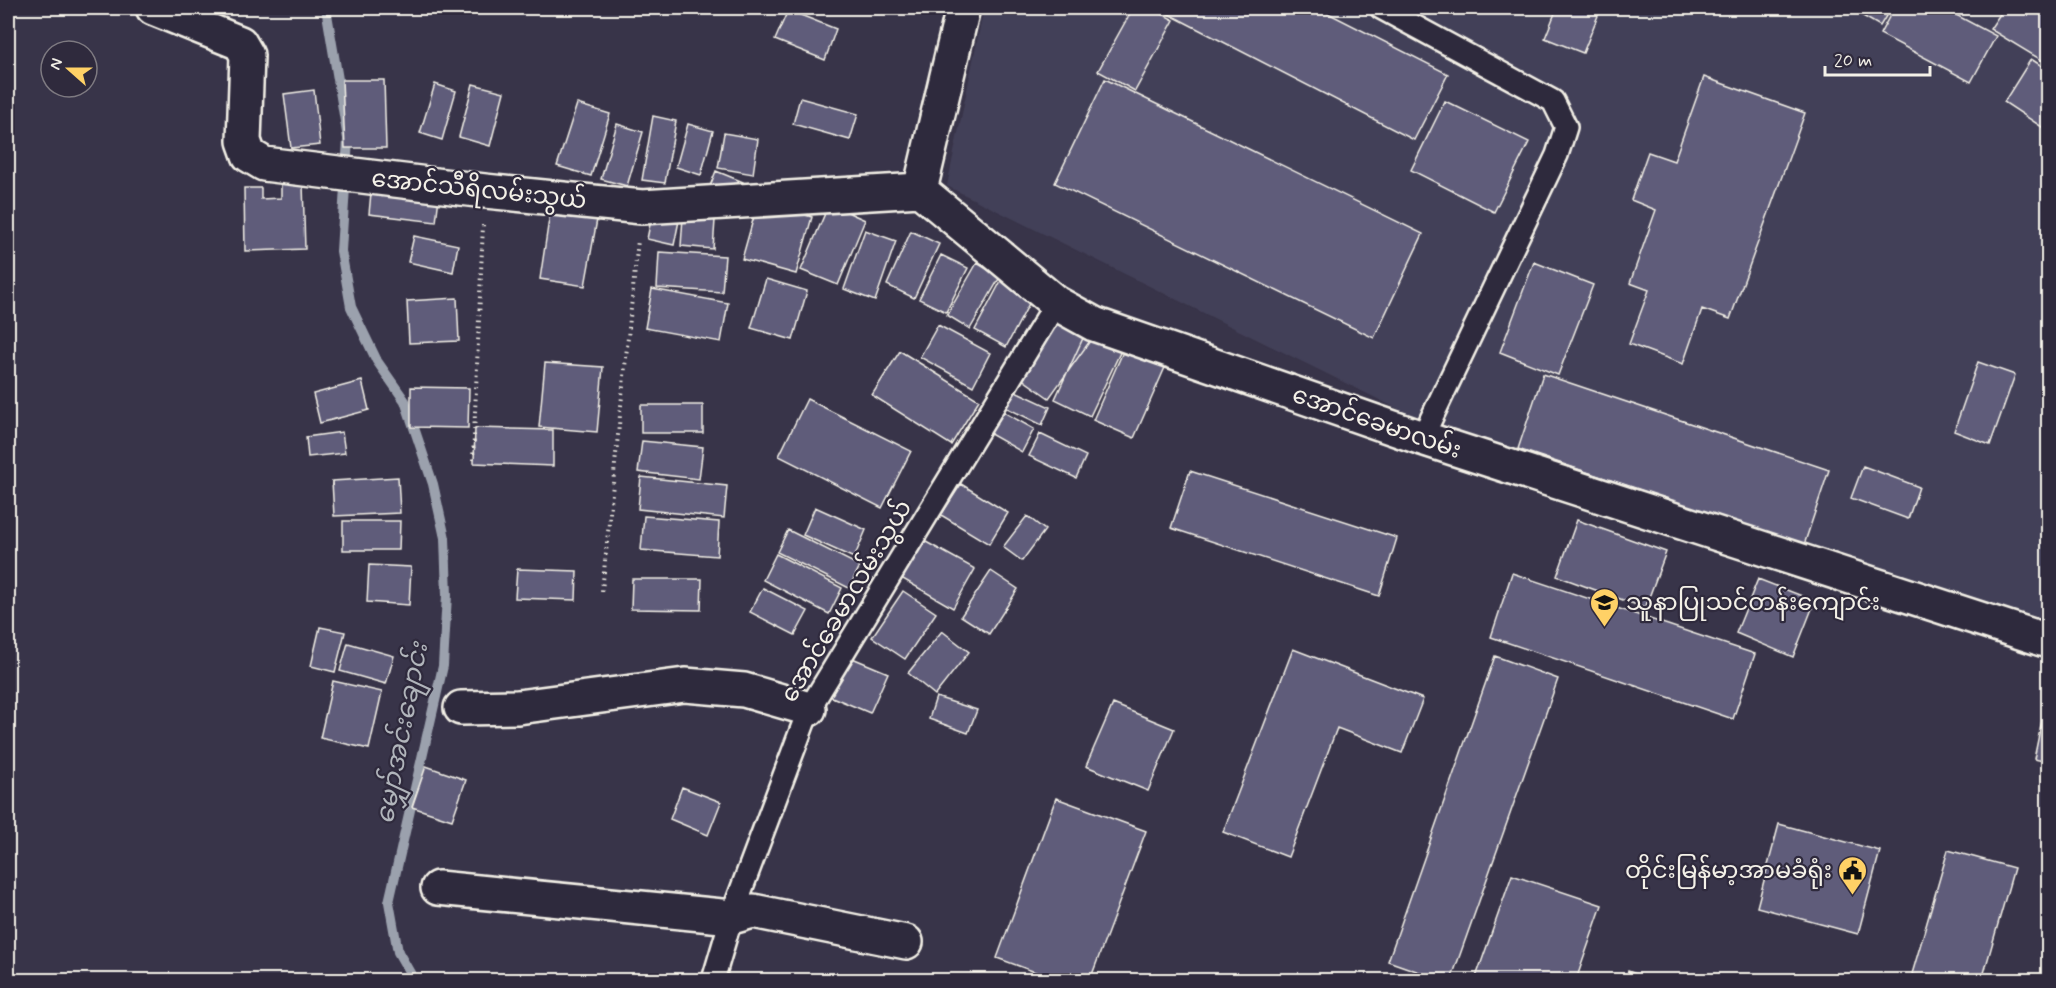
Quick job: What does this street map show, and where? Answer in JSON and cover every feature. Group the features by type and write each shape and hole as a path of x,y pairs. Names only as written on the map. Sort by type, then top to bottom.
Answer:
{"street":[{"name":"အောင်သီရိလမ်းသွယ်","path":"153,8 240,43 247,55 244,141 249,155 264,164 485,191 642,207 920,190"},
{"path":"920,190 963,8"},
{"name":"အောင်ခေမာလမ်း","path":"920,190 1056,303 1094,324 1422,438 2049,641"},
{"path":"461,708 518,707 685,685 744,690 809,709"},
{"path":"438,888 732,917 753,911 906,942"}],"lane":[{"path":"1381,8 1553,101 1566,127 1557,155 1422,438"},
{"name":"အောင်ခေမာလမ်းသွယ်","path":"713,981 732,917 809,709 1056,303"}],"path":[{"path":"472,460 485,191"},
{"path":"602,591 642,207"}],"shaded area":[{"path":"984,8 2048,8 2048,620 1739,536 1483,451 947,186"}],"building":[{"path":"1133,8 1151,8 1174,20 1135,91 1098,71"},
{"path":"1157,8 1318,8 1448,74 1414,140"},
{"path":"1557,8 1601,8 1583,53 1545,38"},
{"path":"1849,8 1891,8 1880,26"},
{"path":"1894,8 1943,8 1996,36 1971,82 1880,34"},
{"path":"2004,8 2048,8 2048,64 1990,29"},
{"path":"788,10 836,29 825,60 775,40"},
{"path":"2031,59 2048,70 2048,131 2004,102"},
{"path":"1704,77 1805,113 1730,319 1702,309 1683,364 1629,344 1649,290 1630,283 1656,210 1631,200 1648,152 1674,161"},
{"path":"1105,79 1423,234 1374,338 1055,183"},
{"path":"342,80 384,80 386,148 345,148"},
{"path":"435,84 456,91 442,140 420,133"},
{"path":"473,84 504,92 490,146 459,137"},
{"path":"314,90 320,145 291,148 284,94"},
{"path":"800,98 858,114 850,140 793,124"},
{"path":"1445,101 1529,142 1494,212 1411,170"},
{"path":"577,104 610,114 591,176 557,166"},
{"path":"653,116 676,121 665,183 642,180"},
{"path":"617,124 643,132 627,186 601,179"},
{"path":"688,124 713,131 701,175 676,167"},
{"path":"724,133 758,139 753,174 718,168"},
{"path":"716,171 743,182 738,196 710,186"},
{"path":"372,182 440,189 436,222 369,214"},
{"path":"281,184 303,184 305,249 245,251 244,188 261,188 261,199 281,198"},
{"path":"758,202 812,217 796,274 742,259"},
{"path":"684,203 716,206 713,249 681,246"},
{"path":"829,204 865,220 838,285 801,270"},
{"path":"654,205 681,211 674,245 647,239"},
{"path":"551,206 598,214 585,286 540,279"},
{"path":"865,230 896,241 875,301 844,289"},
{"path":"911,231 939,244 914,298 887,285"},
{"path":"414,236 458,245 453,272 408,262"},
{"path":"659,252 725,256 722,292 657,288"},
{"path":"941,255 968,268 946,312 919,299"},
{"path":"1534,262 1593,285 1558,375 1500,352"},
{"path":"977,263 1000,277 970,329 947,315"},
{"path":"766,279 807,291 793,340 751,328"},
{"path":"1002,279 1033,296 1006,347 975,330"},
{"path":"652,289 728,303 721,342 645,328"},
{"path":"457,298 459,341 409,343 407,301"},
{"path":"1059,318 1090,341 1049,398 1018,376"},
{"path":"1090,323 1126,340 1090,416 1055,399"},
{"path":"938,325 990,353 973,386 920,357"},
{"path":"1133,329 1174,347 1134,438 1093,420"},
{"path":"900,351 979,400 951,445 872,395"},
{"path":"1978,362 2015,375 1990,445 1954,431"},
{"path":"545,363 603,367 597,432 539,427"},
{"path":"1543,374 1829,470 1804,545 1518,449"},
{"path":"362,381 369,410 320,423 313,394"},
{"path":"411,387 469,388 468,428 411,427"},
{"path":"1011,389 1050,407 1042,425 1003,406"},
{"path":"807,399 911,451 882,508 779,456"},
{"path":"641,405 703,405 703,433 641,433"},
{"path":"998,409 1034,429 1022,452 985,431"},
{"path":"475,428 553,430 553,466 474,463"},
{"path":"342,432 345,453 308,457 306,437"},
{"path":"1040,434 1086,456 1076,478 1029,456"},
{"path":"642,441 703,447 699,479 638,472"},
{"path":"1863,466 1919,487 1908,519 1851,498"},
{"path":"1190,471 1397,538 1379,596 1171,528"},
{"path":"398,477 400,513 334,516 332,481"},
{"path":"641,477 727,486 724,518 638,509"},
{"path":"961,484 1008,513 989,544 941,515"},
{"path":"815,507 866,530 854,558 803,535"},
{"path":"644,516 719,522 717,556 641,550"},
{"path":"1027,516 1045,530 1022,561 1003,547"},
{"path":"1577,520 1666,552 1645,608 1557,576"},
{"path":"343,521 400,521 399,550 343,550"},
{"path":"788,530 860,566 849,588 777,552"},
{"path":"917,537 975,569 953,608 896,575"},
{"path":"776,554 842,588 829,614 763,580"},
{"path":"369,565 411,567 409,605 367,602"},
{"path":"517,569 577,571 576,600 515,598"},
{"path":"991,571 1018,589 989,634 961,616"},
{"path":"1512,573 1755,654 1733,719 1491,637"},
{"path":"632,579 702,579 701,610 631,609"},
{"path":"1758,579 1815,601 1793,657 1736,633"},
{"path":"763,588 808,611 795,635 750,612"},
{"path":"903,591 936,613 905,659 872,637"},
{"path":"320,627 345,632 335,672 311,666"},
{"path":"942,631 969,652 935,695 908,673"},
{"path":"348,643 394,656 386,684 340,671"},
{"path":"1293,649 1423,699 1402,753 1337,728 1288,857 1223,832"},
{"path":"838,652 888,673 870,713 820,692"},
{"path":"1495,656 1558,679 1451,980 1442,980 1388,961"},
{"path":"333,681 382,692 369,749 320,738"},
{"path":"936,697 977,710 968,733 929,719"},
{"path":"1113,704 1174,729 1148,791 1086,766"},
{"path":"2044,710 2048,711 2048,762 2034,759"},
{"path":"426,766 466,780 452,820 412,807"},
{"path":"682,787 721,802 708,835 670,819"},
{"path":"1056,798 1146,831 1090,980 1057,980 997,958"},
{"path":"1779,824 1880,851 1858,934 1757,907"},
{"path":"1948,850 2014,868 1982,980 1935,980 1912,974"},
{"path":"1512,875 1602,905 1576,980 1475,980"},
{"path":"1628,971 1652,980 1625,980"}],"waterway":[{"name":"မျှော်အင်းချောင်း","path":"326,8 348,139 341,251 351,307 377,361 405,401 433,484 445,538 447,595 443,666 389,902 398,952 414,980"}],"place":[{"name":"သူနာပြုသင်တန်းကျောင်း","path":"1605,628"},
{"name":"တိုင်းမြန်မာ့အာမခံရုံး","path":"1853,896"}]}
